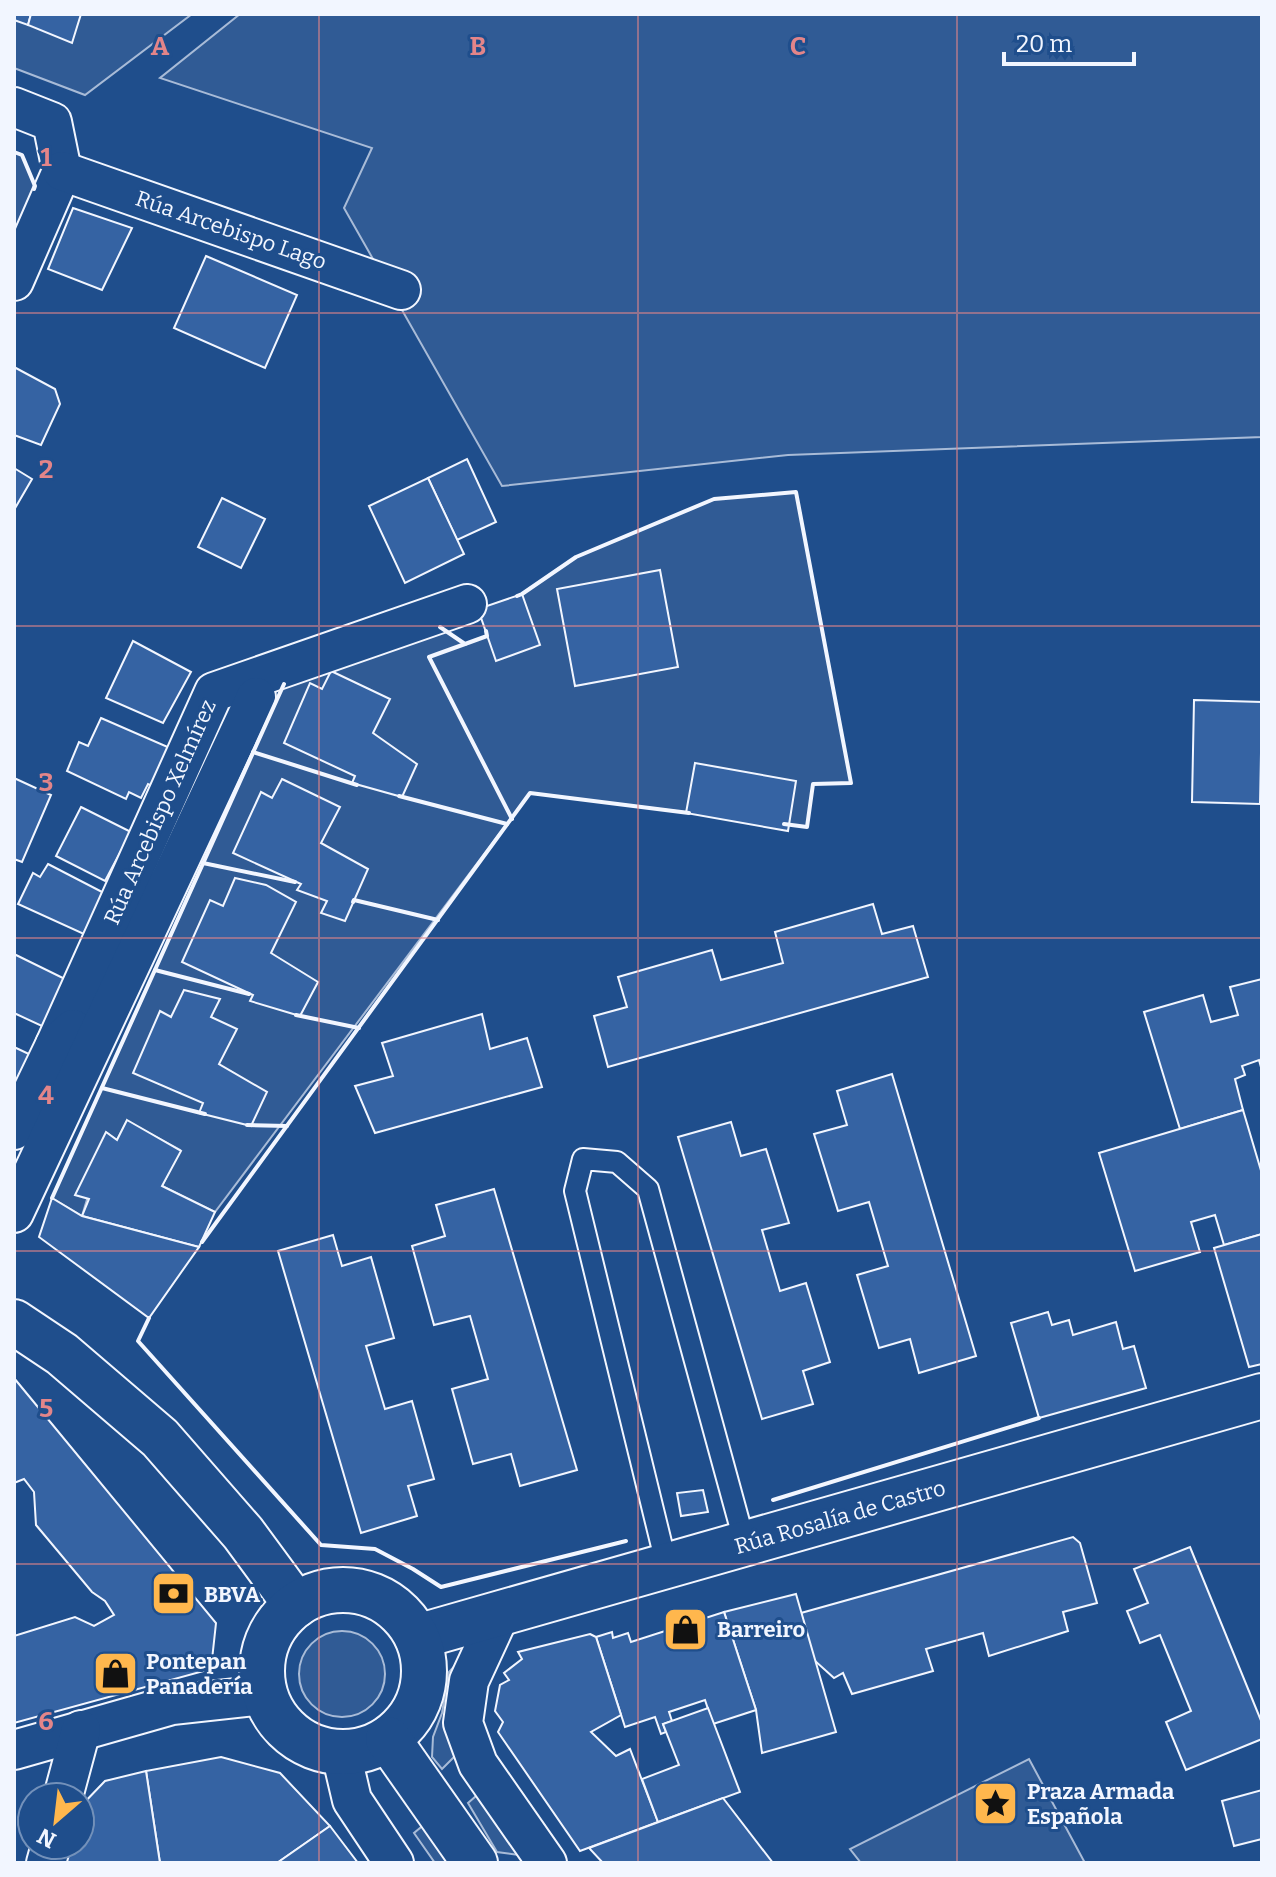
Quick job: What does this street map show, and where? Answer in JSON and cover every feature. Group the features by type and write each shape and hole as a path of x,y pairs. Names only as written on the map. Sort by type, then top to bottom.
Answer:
{"main road":[{"path":"14,1322 62,1354 160,1438 243,1533 296,1605"},
{"name":"Rúa Rosalía de Castro","path":"417,1637 1262,1396"},
{"path":"340,1590 364,1593 386,1602 404,1618 417,1637 424,1659 424,1682 418,1704 406,1724 388,1739 365,1750 341,1753 316,1748 294,1736 276,1718 265,1695 262,1670 266,1645 278,1623 296,1605 317,1594 340,1590"},
{"path":"388,1739 474,1862"}],"street":[{"path":"14,107 52,122 62,171 14,281"},
{"name":"Rúa Arcebispo Lago","path":"62,171 401,290"},
{"name":"Rúa Arcebispo Xelmírez","path":"14,1130 214,692 467,604"},
{"name":"Rúa Arcebispo Xelmírez","path":"14,1213 256,697"},
{"name":"Rúa Arcebispo Xelmírez","path":"55,1045 119,987"},
{"path":"500,1614 469,1681 463,1723 478,1764 547,1863"},
{"path":"14,1750 172,1705 265,1695"},
{"path":"67,1781 81,1730"},
{"path":"341,1753 352,1800 394,1863"},
{"path":"474,1862 483,1863"}],"lane":[{"path":"667,1567 575,1191 583,1159 617,1162 648,1189 745,1544"}],"shaded area":[{"path":"14,14 192,14 85,95 14,68"},
{"path":"240,14 1262,14 1262,437 788,455 502,486 344,208 372,148 160,78"},
{"path":"14,152 22,155 35,186 14,237"},
{"path":"796,492 851,783 813,784 807,827 530,793 215,1212 162,1186 180,1150 127,1121 117,1140 107,1133 82,1216 52,1198 287,678 441,627 465,644 487,636 522,594 576,557 714,499"},
{"path":"342,1631 358,1635 372,1644 381,1658 385,1674 381,1690 372,1704 358,1713 342,1717 326,1713 312,1704 303,1690 299,1674 303,1658 312,1644 326,1635"},
{"path":"464,1656 459,1752 442,1769 432,1757 433,1737 442,1713 449,1672"},
{"name":"Praza Armada Española","path":"1029,1759 1085,1863 861,1863 850,1849"},
{"path":"483,1790 533,1857 497,1852 468,1803"},
{"path":"426,1823 455,1863 435,1863 414,1833"}],"building":[{"path":"14,14 31,14 28,25 14,20"},
{"path":"31,14 81,14 72,43 28,25"},
{"path":"73,208 132,228 102,290 48,269"},
{"path":"206,256 297,295 265,368 174,328"},
{"path":"14,367 55,389 60,404 41,445 14,435"},
{"path":"467,459 496,522 457,540 428,478"},
{"path":"14,468 32,479 14,510"},
{"path":"428,478 464,554 405,583 369,506"},
{"path":"222,498 265,519 241,568 198,547"},
{"path":"660,570 678,667 575,686 557,589"},
{"path":"522,594 540,645 496,661 478,609"},
{"path":"133,641 191,672 163,723 106,698"},
{"path":"331,671 390,699 373,733 417,764 402,797 352,783 355,776 284,743 310,683 322,689"},
{"path":"1194,700 1262,702 1260,804 1192,802"},
{"path":"101,718 170,748 152,786 148,784 141,798 129,792 126,799 67,771 79,742 88,746"},
{"path":"695,763 796,781 788,831 686,813"},
{"path":"14,778 51,795 22,862 14,859"},
{"path":"282,779 340,807 321,843 368,869 345,921 321,913 327,901 297,890 301,884 233,853 261,792 272,798"},
{"path":"81,807 131,832 105,881 56,856"},
{"path":"48,864 106,894 86,935 18,904 33,873 40,877"},
{"path":"235,878 266,885 296,902 271,953 318,982 300,1016 250,1001 253,995 182,962 210,900 223,906"},
{"path":"873,904 882,934 913,926 928,977 608,1067 594,1016 627,1007 618,977 712,950 721,980 783,963 775,932"},
{"path":"14,954 67,980 44,1027 14,1013"},
{"path":"1262,979 1262,1071 1259,1060 1242,1066 1245,1075 1235,1079 1243,1110 1180,1129 1144,1012 1203,995 1211,1022 1238,1015 1230,987"},
{"path":"184,990 220,999 211,1017 237,1029 219,1064 267,1092 251,1126 199,1113 203,1103 133,1073 160,1011 171,1017"},
{"path":"482,1014 490,1049 527,1038 542,1087 375,1133 355,1086 393,1076 382,1043"},
{"path":"14,1047 31,1055 14,1092"},
{"path":"892,1074 976,1356 919,1373 910,1339 879,1348 857,1275 888,1266 869,1202 838,1211 814,1134 847,1125 837,1091"},
{"path":"1243,1110 1262,1174 1262,1234 1224,1245 1215,1215 1191,1222 1200,1252 1135,1271 1099,1153"},
{"path":"127,1120 181,1151 162,1186 215,1212 199,1247 82,1216 89,1199 75,1195 106,1132 117,1140"},
{"path":"731,1122 741,1156 766,1149 789,1223 762,1230 780,1291 806,1283 830,1362 803,1371 813,1404 762,1419 678,1137"},
{"path":"494,1189 577,1470 520,1486 511,1454 473,1464 452,1389 488,1379 470,1316 434,1325 412,1246 445,1236 436,1205"},
{"path":"52,1198 82,1216 199,1247 149,1318 39,1237"},
{"path":"1262,1234 1262,1364 1249,1367 1214,1248"},
{"path":"333,1235 342,1266 371,1257 394,1338 366,1346 385,1409 412,1401 434,1479 408,1486 417,1516 361,1533 278,1251"},
{"path":"1048,1312 1052,1325 1069,1320 1073,1335 1116,1322 1123,1349 1134,1346 1146,1388 1039,1418 1011,1323"},
{"path":"14,1378 216,1623 211,1669 14,1723 14,1636 75,1617 94,1626 114,1615 36,1525 34,1492 24,1479 14,1483"},
{"path":"703,1490 708,1512 681,1516 677,1493"},
{"path":"1073,1537 1080,1543 1097,1603 1063,1612 1068,1631 989,1656 983,1633 926,1649 933,1671 852,1694 843,1673 834,1678 814,1660 801,1613"},
{"path":"1190,1547 1262,1723 1262,1739 1186,1770 1166,1722 1191,1711 1160,1635 1140,1643 1127,1611 1148,1603 1134,1569"},
{"path":"796,1594 836,1732 762,1753 756,1710 724,1612"},
{"path":"724,1612 756,1710 713,1724 705,1700 669,1712 672,1721 663,1724 666,1732 661,1734 655,1717 625,1727 596,1637 612,1632 613,1638 628,1633 631,1642"},
{"path":"590,1634 596,1637 621,1715 591,1732 616,1756 630,1749 658,1822 580,1851 498,1732 503,1722 495,1711 500,1685 509,1680 504,1673 522,1659 518,1652"},
{"path":"708,1708 740,1792 658,1822 642,1779 679,1765 663,1724"},
{"path":"221,1757 280,1773 330,1826 277,1863 160,1863 146,1771"},
{"path":"146,1771 160,1863 64,1863 96,1861 96,1790 105,1781"},
{"path":"1262,1790 1262,1839 1234,1846 1222,1801"},
{"path":"723,1798 773,1863 603,1863 589,1848"},
{"path":"330,1826 358,1863 277,1863"}],"wall":[{"path":"14,152 22,155 34,189"},
{"path":"517,596 576,557 714,499 796,492 851,783 813,784 807,827 784,824"},
{"path":"440,627 465,644 487,636 486,631"},
{"path":"465,644 429,657 512,819"},
{"path":"52,1198 284,684"},
{"path":"253,752 357,785"},
{"path":"202,1242 530,793 689,813"},
{"path":"399,796 507,824"},
{"path":"203,863 295,882"},
{"path":"353,902 438,920"},
{"path":"155,970 249,994"},
{"path":"296,1015 359,1028"},
{"path":"102,1088 205,1114"},
{"path":"247,1125 287,1126"},
{"path":"149,1318 138,1341 321,1545 375,1549 441,1587 626,1541"},
{"path":"773,1500 1039,1418"}],"place":[{"name":"BBVA","path":"173,1594"},
{"name":"Barreiro","path":"686,1629"},
{"name":"Pontepan Panadería","path":"115,1674"},
{"name":"Praza Armada Española","path":"996,1804"}]}
